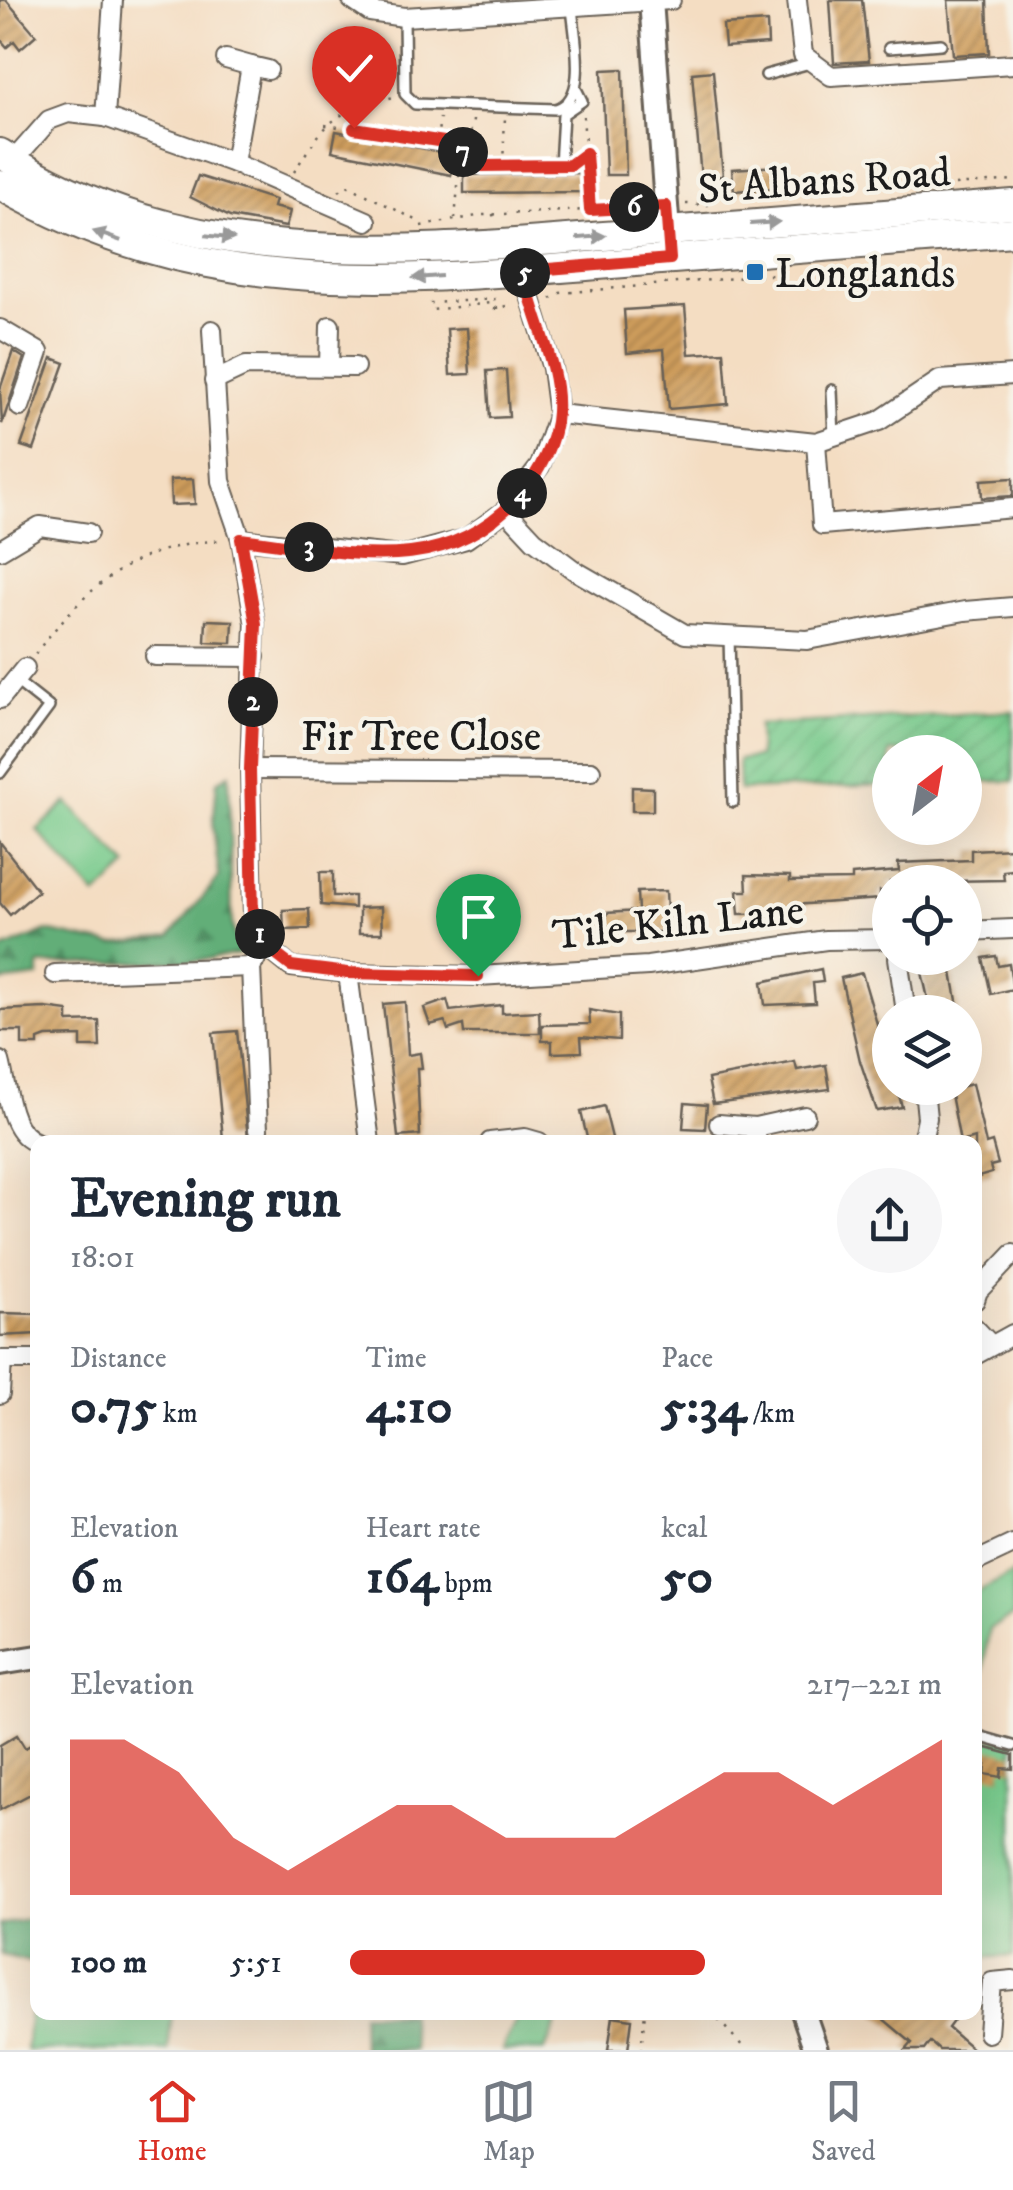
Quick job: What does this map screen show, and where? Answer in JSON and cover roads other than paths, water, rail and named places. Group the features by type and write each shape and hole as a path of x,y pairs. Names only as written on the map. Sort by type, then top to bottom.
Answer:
{"main road":[{"name":"St Albans Road","path":"4,166 100,203 210,237 367,252 514,243 667,218 1013,204"},
{"name":"St Albans Road","path":"4,166 85,228 204,264 358,281 1013,232"}],"street":[{"path":"105,117 113,0"},
{"path":"352,0 370,12 404,17 482,6 658,1 670,259"},
{"path":"796,0 803,54 831,76 1013,64"},
{"path":"226,59 260,68 234,162"},
{"path":"4,166 48,120 68,113 105,117 234,162 367,221"},
{"path":"241,539 402,556 466,539 506,510 540,466 558,414 552,368 514,243"},
{"path":"329,366 330,326"},
{"path":"0,329 39,352 20,407"},
{"path":"212,330 221,481 241,539 252,593 253,918 265,946 251,966 258,1130"},
{"path":"214,381 246,366 355,367"},
{"path":"558,414 825,441 880,420 940,380 1013,375"},
{"path":"825,441 822,524 1013,508"},
{"path":"506,510 574,570 686,634 807,640 965,611 1013,607"},
{"path":"0,550 40,526 88,533"},
{"path":"155,656 255,657"},
{"path":"0,699 20,674"},
{"name":"Fir Tree Close","path":"250,769 591,771"},
{"path":"982,930 1013,929"},
{"name":"Tile Kiln Lane","path":"265,946 291,966 348,973 478,976 648,966 826,940 872,939"},
{"path":"55,974 251,966"},
{"path":"348,973 369,1135"},
{"path":"0,1061 13,1118 30,1140"},
{"path":"923,1135 926,1105"},
{"path":"719,1124 756,1135 805,1116"},
{"path":"982,1287 1013,1254"},
{"path":"983,1350 1013,1334"},
{"path":"0,1394 1,1360 30,1360"},
{"path":"982,1559 1013,1544"},
{"path":"0,1663 30,1658"},
{"path":"988,2033 992,1982 1013,1980"},
{"path":"807,2020 816,2050"}],"lane":[{"path":"560,166 563,114 579,96 572,5"},
{"path":"404,17 405,94 423,108 556,108 579,96"},
{"path":"888,48 940,44"},
{"path":"914,46 914,70"},
{"path":"766,76 810,63"},
{"path":"825,441 832,390"},
{"path":"729,636 734,802"},
{"path":"0,773 50,707 20,674"},
{"path":"982,1737 1013,1746"}],"place":[{"name":"Longlands","path":"755,272"}]}
